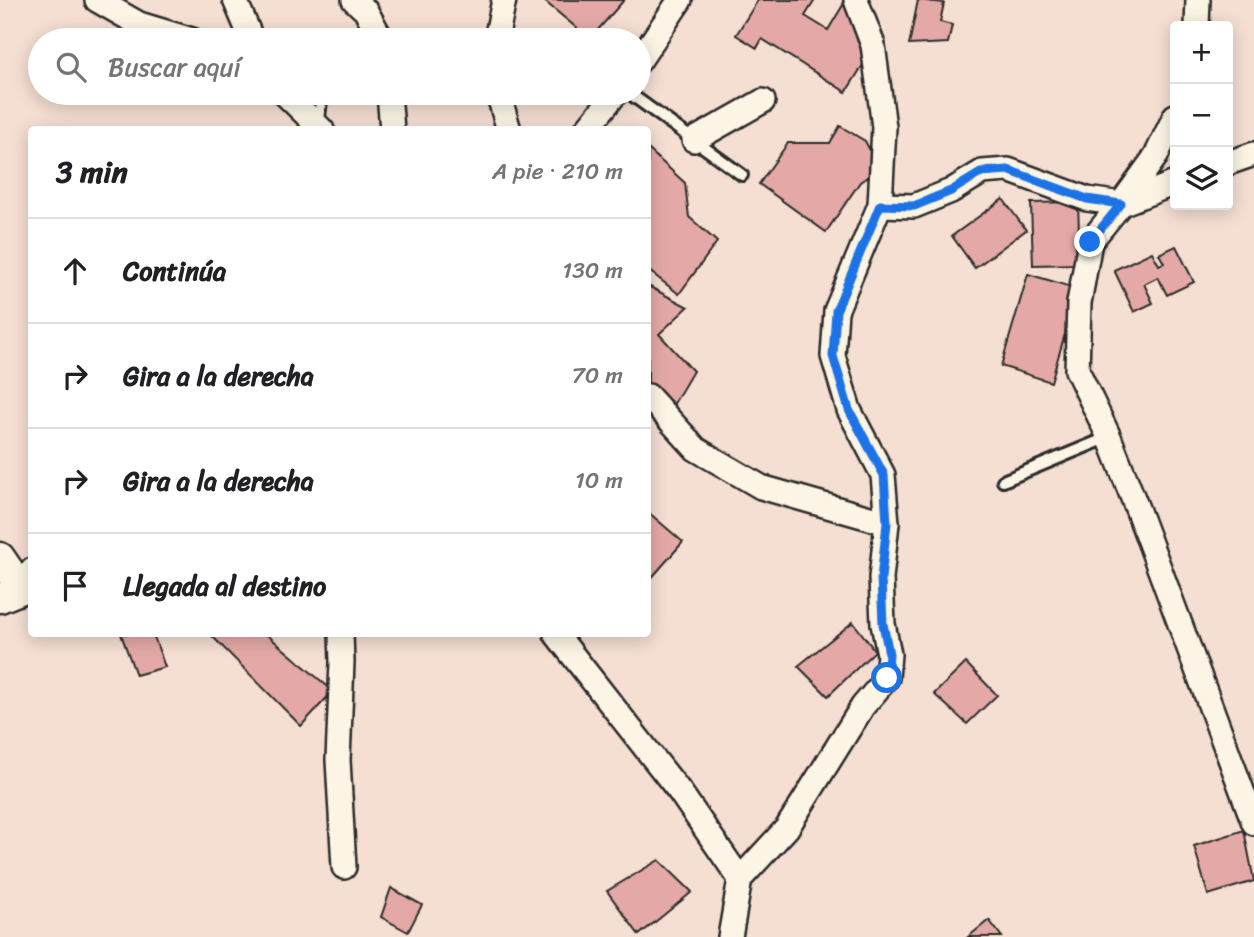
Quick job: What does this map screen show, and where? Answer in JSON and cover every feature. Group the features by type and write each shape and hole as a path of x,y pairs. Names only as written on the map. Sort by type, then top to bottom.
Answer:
{"street":[{"path":"97,0 139,24 152,28"},
{"path":"235,0 247,28"},
{"path":"354,0 366,11 375,28"},
{"path":"498,28 504,0"},
{"path":"651,43 680,0"},
{"path":"730,937 740,879 787,828 863,706 887,678 889,654 883,624 881,578 887,523 884,475 849,410 833,356 836,311 880,205 884,127 873,45 856,0"},
{"path":"1197,21 1198,0"},
{"path":"694,140 763,102"},
{"path":"297,105 319,126"},
{"path":"390,105 391,126"},
{"path":"502,105 508,126"},
{"path":"589,126 606,105"},
{"path":"1170,127 1156,156 1090,242 1079,303 1077,370 1109,437 1138,511 1254,823"},
{"path":"1233,161 1254,154"},
{"path":"880,205 914,206 951,191 982,172 1008,170 1087,199 1121,204 1170,185"},
{"path":"651,399 696,449 761,487 887,523"},
{"path":"0,557 18,586"},
{"path":"341,637 338,760 344,867"},
{"path":"558,637 680,792 740,879"}],"lane":[{"path":"320,126 322,105"},
{"path":"646,105 742,175"},
{"path":"1003,481 1109,437"}],"building":[{"path":"543,0 624,0 600,28 577,28"},
{"path":"758,0 815,0 805,16 828,30 846,0 868,57 846,92 762,39 757,48 736,35"},
{"path":"918,0 944,3 940,22 952,25 948,43 909,45"},
{"path":"840,126 865,141 873,156 873,173 860,182 826,232 759,184 788,143 830,143"},
{"path":"651,152 685,183 689,217 717,242 679,294 651,272"},
{"path":"1003,199 1026,230 975,268 952,236"},
{"path":"1078,202 1080,264 1033,265 1031,203"},
{"path":"1176,246 1194,282 1167,295 1158,277 1144,284 1153,303 1134,312 1114,270 1152,252 1159,265 1164,263 1159,254"},
{"path":"1028,274 1078,289 1051,382 1001,366"},
{"path":"651,288 688,307 659,334 693,371 669,412 651,388"},
{"path":"651,515 683,542 651,579"},
{"path":"853,622 875,651 828,696 798,666"},
{"path":"122,637 154,637 165,667 136,675"},
{"path":"213,637 270,637 333,691 301,726"},
{"path":"966,663 997,695 967,724 934,694"},
{"path":"1244,830 1254,881 1208,895 1194,846"},
{"path":"659,860 692,892 639,935 607,891"},
{"path":"391,888 422,905 408,932 381,917"},
{"path":"989,920 1002,937 968,937"}],"route":[{"path":"887,678 889,654 883,624 881,578 887,523 884,475 849,410 833,356 836,311 880,205 914,206 951,191 982,172 1008,170 1087,199 1121,204 1090,242"}]}
